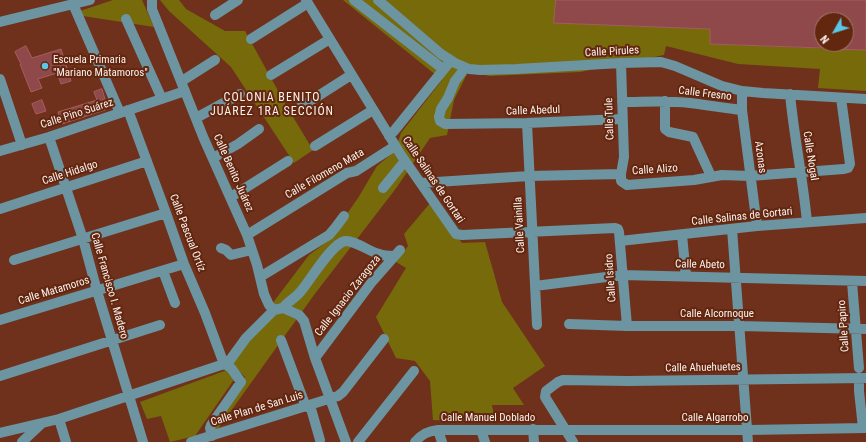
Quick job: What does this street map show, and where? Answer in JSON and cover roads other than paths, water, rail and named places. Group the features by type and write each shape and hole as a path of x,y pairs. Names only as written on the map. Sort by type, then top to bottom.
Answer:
{"street":[{"path":"0,22 90,0"},
{"name":"Calle Benito Juárez","path":"152,0 152,9 196,118 247,235 267,301 279,309"},
{"path":"215,15 238,0"},
{"path":"354,0 443,69"},
{"name":"Calle Pirules","path":"378,0 450,61 474,70 654,62 666,63 722,86 742,91 866,99"},
{"path":"251,39 307,2"},
{"name":"Calle Salinas de Gortari","path":"307,2 395,146 456,234 618,229"},
{"name":"Calle Pascual Ortíz","path":"72,4 147,161 184,264 200,299 224,364"},
{"path":"126,19 162,98"},
{"path":"271,75 330,39"},
{"name":"Calle Pino Suárez","path":"0,151 49,137 162,98 184,86 215,60"},
{"path":"389,136 450,61"},
{"name":"Calle Tule","path":"621,63 624,157 621,174"},
{"name":"Calle Abedul","path":"463,67 440,113 440,121 445,124 528,123 622,119"},
{"path":"293,112 351,75"},
{"path":"0,79 2,94 22,145"},
{"name":"Azonas","path":"742,91 742,110 757,226"},
{"path":"196,118 240,94"},
{"name":"Calle Nogal","path":"790,94 793,129 805,198 807,222"},
{"name":"Calle Alizo","path":"422,183 529,176 621,174 621,181 627,184 694,180 711,176 750,176 844,169 848,168 850,164 841,98"},
{"name":"Calle Fresno","path":"665,101 666,130 693,137 711,176"},
{"name":"Calle Fresno","path":"622,102 665,101 742,110"},
{"path":"315,146 373,110"},
{"name":"Calle Vainilla","path":"528,123 529,176 537,325"},
{"path":"213,158 238,144 259,129"},
{"name":"Calle Francisco I. Madero","path":"49,137 83,239 97,291 143,442"},
{"name":"Calle Filomeno Mata","path":"247,235 347,173 356,171 395,146"},
{"name":"Calle Hidalgo","path":"0,209 147,161"},
{"path":"231,197 288,161"},
{"path":"383,188 405,161"},
{"path":"14,260 166,213"},
{"path":"260,277 329,235 344,216"},
{"name":"Calle Salinas de Gortari","path":"620,241 757,226 866,218"},
{"name":"Calle Isidro","path":"618,229 620,232 626,326"},
{"path":"732,229 748,442"},
{"path":"682,235 686,276"},
{"name":"Calle Ignacio Zaragoza","path":"279,309 302,290 313,273 328,255 346,241 378,254 397,253 371,283 315,358"},
{"path":"221,248 226,250 231,255 252,250"},
{"name":"Calle Matamoros","path":"0,320 184,264"},
{"path":"163,271 174,303"},
{"name":"Calle Abeto","path":"535,286 622,275 736,277 852,282 866,281"},
{"name":"Calle Papiro","path":"852,282 861,329 861,375 859,391 865,428"},
{"path":"0,433 59,419 224,364 234,355 249,336 279,309 291,310 302,317 315,358 346,442"},
{"name":"Calle Alcornoque","path":"568,324 861,329"},
{"path":"0,376 112,339 160,325"},
{"path":"330,400 341,394 384,339"},
{"path":"281,340 320,440"},
{"path":"212,436 210,428 211,425 241,382 231,368 224,364"},
{"path":"358,442 414,371"},
{"name":"Calle Ahuehuetes","path":"565,430 560,419 546,400 545,394 546,391 556,383 563,380 744,380 861,375"},
{"name":"Calle Plan de San Luis","path":"191,442 330,400"},
{"path":"59,419 66,442"},
{"path":"22,442 42,423"},
{"name":"Calle Algarrobo","path":"565,430 748,430 865,428"},
{"path":"532,429 534,442"},
{"path":"438,430 442,442"},
{"name":"Calle Manuel Doblado","path":"415,442 429,431 438,430 565,430"},
{"path":"481,430 485,442"},
{"path":"565,430 573,442"}],"place":[{"name":"Escuela Primaria \"Mariano Matamoros\"","path":"45,66"}],"district":[{"name":"COLONIA BENITO JUÁREZ 1RA SECCIÓN","path":"272,105"}]}
